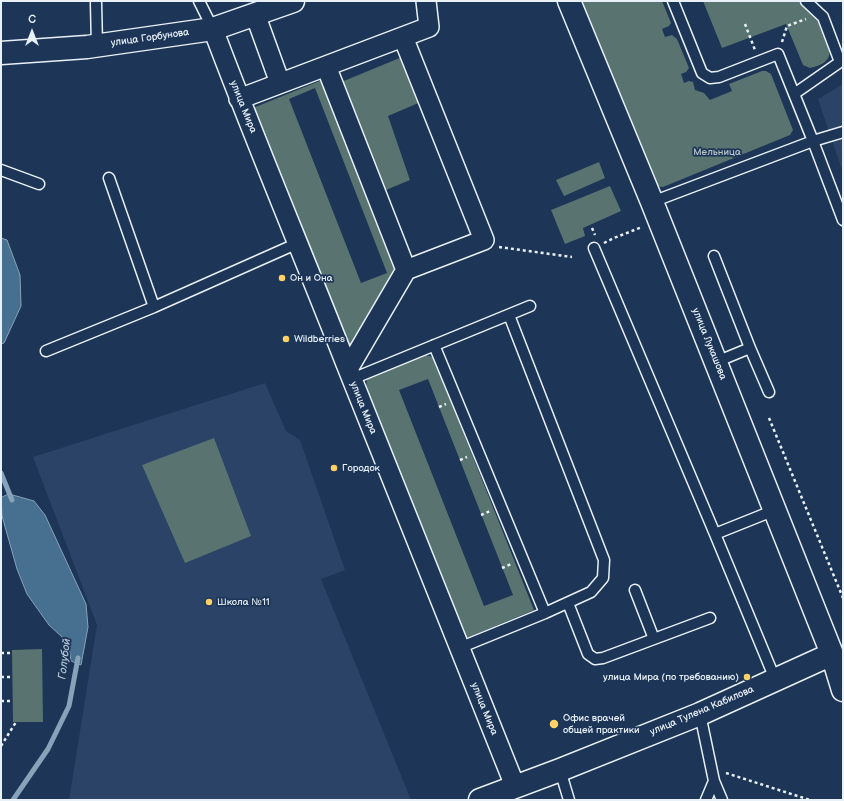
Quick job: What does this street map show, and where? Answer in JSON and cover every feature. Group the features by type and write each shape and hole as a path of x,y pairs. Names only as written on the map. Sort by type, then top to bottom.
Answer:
{"street":[{"name":"улица Горбунова","path":"1,53 98,46 213,29 294,1"},
{"path":"239,99 429,27 426,1"},
{"name":"улица Лукашова","path":"569,1 656,212 775,510 838,652 843,690"},
{"path":"255,14 280,83"},
{"name":"улица Мира","path":"213,29 239,99 515,786"},
{"path":"350,374 406,270 484,240 402,37"},
{"path":"326,66 406,270"},
{"name":"улица Тулена Кабилова","path":"480,800 700,714 838,652"}],"lane":[{"path":"199,1 213,29"},
{"path":"673,1 702,73 710,78 719,77 778,54 843,220"},
{"path":"794,94 840,62 823,18 806,1"},
{"path":"96,3 98,46"},
{"path":"656,212 813,142 843,132"},
{"path":"1,170 39,184"},
{"path":"109,178 154,307"},
{"path":"46,350 154,307 298,243"},
{"path":"597,244 775,679"},
{"path":"714,256 769,392"},
{"path":"350,374 434,345 530,306"},
{"path":"459,648 545,613 591,592 603,578 604,560 509,315"},
{"path":"434,345 545,613"},
{"path":"716,362 750,348"},
{"path":"715,534 775,510"},
{"path":"636,590 654,639"},
{"path":"568,603 588,654 595,659 603,658 710,618"},
{"path":"700,714 714,781 722,800"},
{"path":"560,770 570,800"},
{"path":"706,800 714,781"}],"path":[{"path":"778,54 787,26 819,14"},
{"path":"745,24 760,61"},
{"path":"592,228 597,244 614,238 656,212"},
{"path":"498,247 572,257"},
{"path":"769,418 843,598"},
{"path":"1,653 12,653"},
{"path":"1,677 12,677"},
{"path":"1,701 13,701"},
{"path":"1,746 16,722"},
{"path":"712,769 810,800"}],"shaded area":[{"path":"843,84 843,173 818,99"},
{"path":"1,238 7,240 20,275 21,306 4,343 1,344"},
{"name":"Школа №11","path":"265,383 286,431 300,440 345,570 321,579 411,800 69,800 97,625 33,457"},
{"path":"9,494 34,501 45,515 86,604 88,627 81,665 71,661 69,648 62,637 49,625 27,594 17,569 2,516 1,498"}],"green space":[{"name":"Мельница","path":"577,1 662,1 671,23 669,26 662,29 665,37 672,35 677,39 689,68 686,72 681,74 684,83 689,81 693,82 695,90 704,93 710,100 732,91 729,84 762,71 766,71 771,74 793,130 790,135 663,187 656,186"},
{"path":"703,1 799,1 816,18 821,26 828,42 830,52 829,57 817,66 810,68 803,65 786,24 722,48"},
{"path":"402,57 423,101 388,116 410,180 386,190 339,83"},
{"path":"322,80 398,270 354,346 346,344 253,108","holes":["315,88 387,273 361,283 289,99"]},
{"path":"599,162 605,178 564,196 556,180"},
{"path":"610,186 621,211 583,228 585,236 565,244 551,210"},
{"path":"425,355 433,357 534,610 464,639 366,390 367,378","holes":["428,379 513,595 484,606 399,390"]},
{"path":"214,438 251,536 185,563 142,465"},
{"path":"42,649 43,722 13,722 12,650"}],"waterway":[{"name":"Голубой","path":"1,473 12,500"},
{"name":"Голубой","path":"13,800 48,749 69,706 78,658"}],"place":[{"name":"Он и Она","path":"282,278"},
{"name":"Wildberries","path":"286,339"},
{"name":"Городок","path":"334,468"},
{"name":"Школа №11","path":"209,602"},
{"name":"улица Мира (по требованию)","path":"747,677"},
{"name":"Офис врачей общей практики","path":"554,724"}]}
